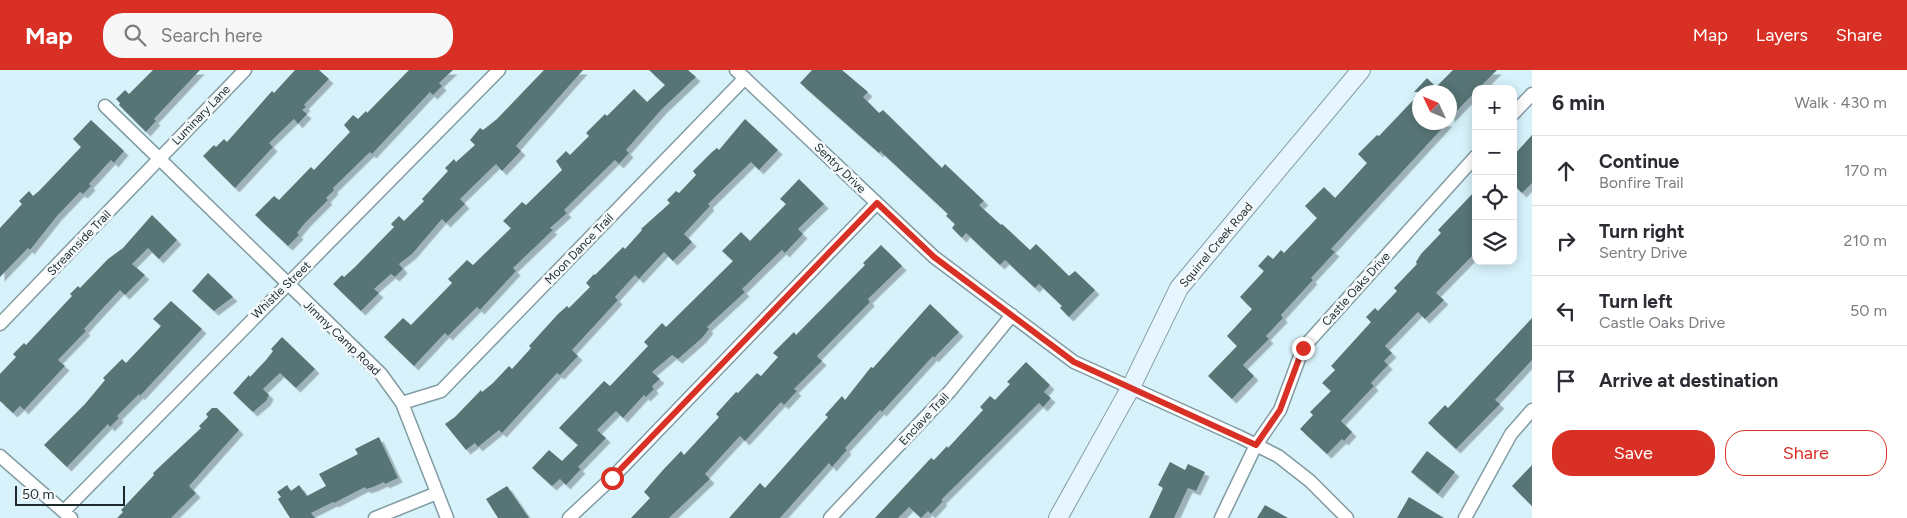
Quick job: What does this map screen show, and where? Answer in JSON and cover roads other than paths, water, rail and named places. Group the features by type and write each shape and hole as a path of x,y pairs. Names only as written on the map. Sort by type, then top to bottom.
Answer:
{"street":[{"name":"Luminary Lane","path":"158,161 244,70"},
{"name":"Whistle Street","path":"67,514 286,283 311,262 499,70"},
{"name":"Squirrel Creek Road","path":"1058,518 1131,388 1179,288 1361,70"},
{"name":"Sentry Drive","path":"741,74 934,257 1074,362 1278,456 1310,481 1347,518"},
{"name":"Moon Dance Trail","path":"402,404 441,391 741,74"},
{"path":"1517,110 1532,94"},
{"name":"Jimmy Camp Road","path":"105,106 158,161 381,374 402,404 447,518"},
{"name":"Castle Oaks Drive","path":"1221,518 1256,445 1280,410 1303,348 1472,160"},
{"name":"Streamside Trail","path":"0,324 158,161"},
{"path":"570,518 612,478 877,203"},
{"name":"Enclave Trail","path":"830,518 950,391 1012,315"},
{"path":"1465,518 1511,434 1532,410"},
{"path":"0,456 67,514"},
{"path":"375,518 437,493"}]}
